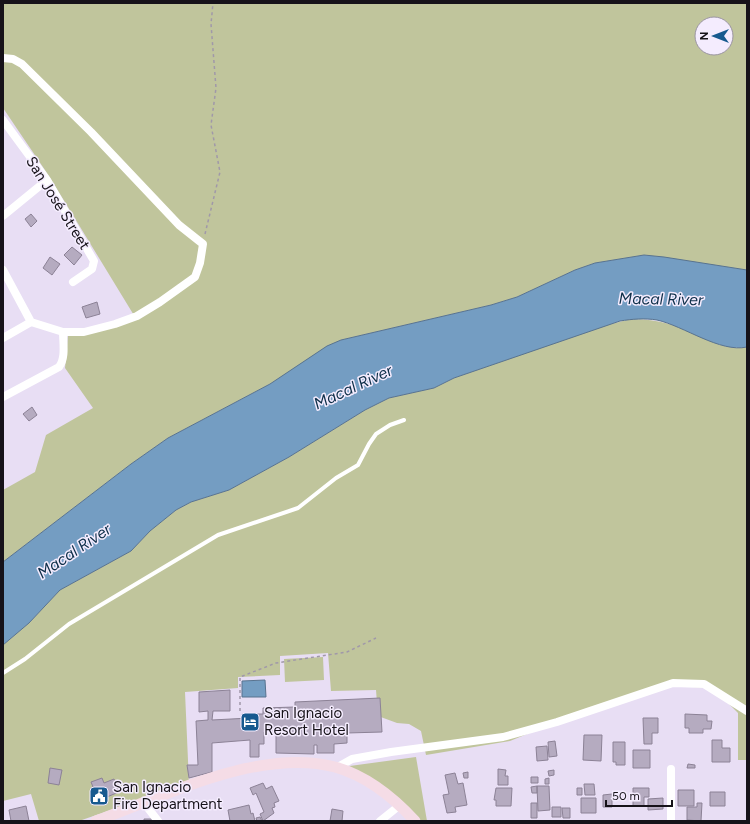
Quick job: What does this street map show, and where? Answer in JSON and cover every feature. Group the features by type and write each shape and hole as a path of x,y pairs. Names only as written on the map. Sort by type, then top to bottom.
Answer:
{"main road":[{"path":"96,821 215,777 268,764 295,762 336,768 375,786 400,805 415,821"}],"street":[{"path":"3,58 13,59 22,64 91,132 179,225 203,244 199,267 195,277 160,302 137,316 115,324 84,332 63,332 30,322 3,270"},
{"name":"San José Street","path":"3,120 47,180 94,262 92,269 74,282"},
{"path":"3,216 47,180"},
{"path":"3,338 30,322"},
{"path":"3,397 59,367 62,363 63,332"},
{"path":"336,768 352,759 391,752 503,737 557,722 673,684 704,684 747,711"},
{"path":"671,770 671,821"},
{"path":"144,803 158,821"},
{"path":"380,821 400,805"}],"lane":[{"path":"3,673 25,659 69,624 218,535 298,508 336,478 358,465 376,434 390,425 404,420"}],"path":[{"path":"203,244 210,221 220,172 211,125 216,88 211,24 213,3"},
{"path":"240,711 240,677 276,663 347,652 376,638"}],"green space":[{"path":"3,3 747,3 747,270 644,255 595,263 575,270 517,297 491,305 341,340 270,384 168,438 131,464 3,562 3,490 35,472 46,435 93,408 65,368 68,336 135,317 49,176 3,108"},
{"path":"631,319 651,320 669,324 722,345 738,348 747,347 747,760 738,760 738,713 713,688 672,686 559,721 510,741 426,755 421,731 409,724 397,723 378,716 376,690 331,691 328,653 280,656 280,675 238,677 238,688 185,692 189,783 79,821 39,821 31,794 3,801 3,645 29,623 60,590 131,551 150,531 176,510 191,502 229,490 289,457 365,410 389,398 434,388 454,378 567,338 603,326"},
{"path":"323,657 324,680 285,682 284,659"},
{"path":"416,757 427,821 414,821 394,799 335,768"}],"water":[{"name":"Macal River","path":"644,255 747,270 747,347 736,348 714,343 668,323 657,320 625,320 454,378 434,388 389,398 365,410 289,457 229,490 191,502 176,510 150,531 131,551 60,590 29,623 3,645 3,562 131,464 168,438 270,384 327,346 341,340 491,305 517,297 575,270 595,263"},
{"path":"265,680 266,697 242,697 242,681"}],"building":[{"path":"31,214 37,221 31,227 25,219"},
{"path":"72,247 82,255 74,265 64,255"},
{"path":"50,257 60,264 52,275 43,268"},
{"path":"97,302 100,314 86,318 82,307"},
{"path":"32,407 37,415 29,421 23,414"},
{"path":"230,690 230,711 213,711 212,720 250,718 250,714 263,714 263,708 295,707 295,702 380,698 382,732 347,733 347,743 334,744 334,753 317,753 317,745 314,745 314,754 276,753 276,732 264,732 264,744 259,744 259,757 250,757 250,740 212,743 212,772 189,778 187,765 198,765 196,721 208,720 208,711 199,712 199,692"},
{"path":"685,714 707,715 707,721 712,721 711,729 703,729 703,733 689,733 689,728 685,728"},
{"path":"643,718 658,718 658,733 652,733 652,744 644,744"},
{"path":"584,735 602,735 601,761 583,760"},
{"path":"712,740 722,740 722,748 730,748 730,762 712,762"},
{"path":"555,741 557,756 549,757 548,742"},
{"path":"613,742 625,742 625,765 616,765 616,762 613,762"},
{"path":"547,746 548,760 537,761 536,747"},
{"path":"633,750 650,750 650,768 633,768"},
{"path":"688,764 695,765 695,768 687,768"},
{"path":"50,768 62,770 59,785 48,783"},
{"path":"498,769 506,770 505,776 508,776 508,785 498,785"},
{"path":"554,770 554,775 549,776 548,771"},
{"path":"468,772 468,778 464,778 463,773"},
{"path":"455,773 458,784 463,783 467,805 455,807 456,812 447,813 443,795 449,794 445,775"},
{"path":"531,777 538,777 538,783 531,783"},
{"path":"102,778 104,783 114,779 119,792 97,801 91,788 93,787 91,782"},
{"path":"549,778 549,784 545,784 545,779"},
{"path":"263,783 266,789 272,786 279,801 274,803 275,807 272,808 274,813 263,821 260,814 264,812 256,793 253,795 250,788"},
{"path":"584,784 594,784 595,795 585,795"},
{"path":"537,786 537,793 532,793 531,787"},
{"path":"537,786 549,786 550,810 538,811"},
{"path":"496,788 512,788 511,806 496,806 496,800 494,800"},
{"path":"577,788 582,788 582,795 577,795"},
{"path":"633,788 649,788 649,797 644,797 644,806 633,806"},
{"path":"678,790 694,790 694,806 678,806"},
{"path":"710,792 725,792 725,806 710,806"},
{"path":"612,794 612,807 603,807 603,795"},
{"path":"581,798 596,798 596,813 581,813"},
{"path":"663,798 663,809 648,810 648,799"},
{"path":"531,803 537,803 537,818 531,818"},
{"path":"697,803 702,803 701,821 687,820 687,807 697,807"},
{"path":"249,805 251,814 253,813 255,821 230,821 228,810"},
{"path":"26,806 29,821 11,821 9,810"},
{"path":"552,807 561,807 561,817 552,817"},
{"path":"562,808 570,808 570,818 563,818"},
{"path":"332,809 343,811 342,821 330,821"},
{"path":"260,817 262,821 257,821 256,818"},
{"path":"144,819 154,819 154,821 144,821"}],"place":[{"name":"San Ignacio Resort Hotel","path":"250,722"},
{"name":"San Ignacio Fire Department","path":"99,796"}]}
